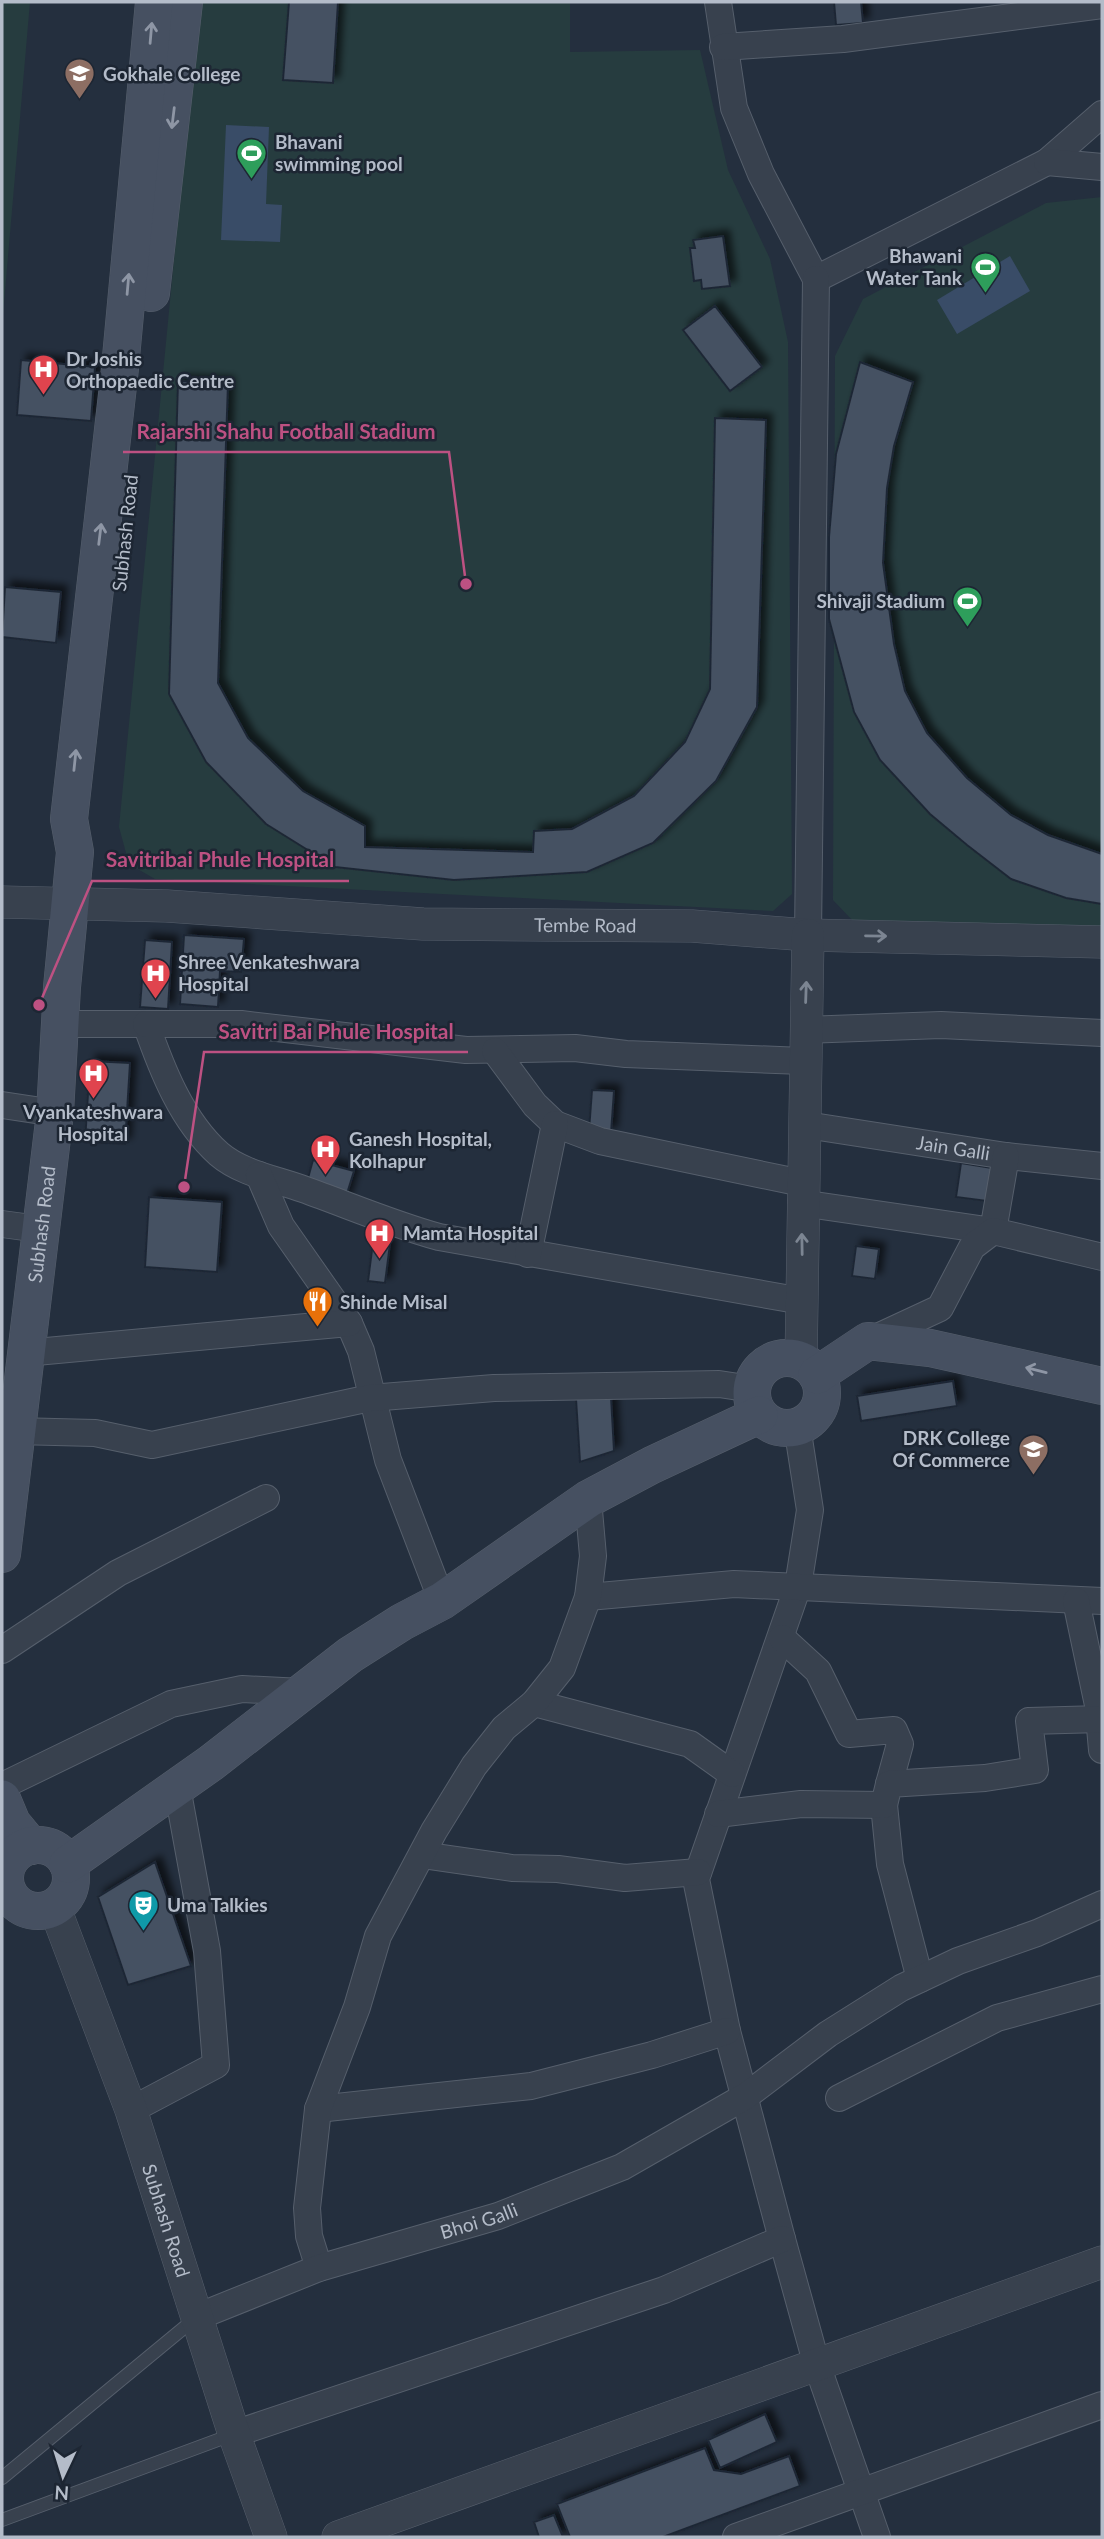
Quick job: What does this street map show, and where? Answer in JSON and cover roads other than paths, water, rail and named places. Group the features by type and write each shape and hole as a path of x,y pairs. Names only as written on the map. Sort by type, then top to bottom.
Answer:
{"main road":[{"name":"Subhash Road","path":"2,1554 24,1353 55,1113 59,1024 75,852 69,819 120,368 154,2"},
{"name":"Subhash Road","path":"75,852 92,822 184,2"},
{"path":"809,1368 868,1341 929,1348 1102,1386"},
{"path":"792,1359 809,1368 821,1385 820,1406 806,1422 797,1426 776,1426 756,1402 758,1372 773,1361 792,1359"},
{"path":"68,1864 177,1787 350,1655 402,1622 442,1601 588,1499 652,1465 756,1402"},
{"path":"2,1799 12,1823 31,1846"},
{"path":"31,1846 53,1849 68,1864 71,1885 66,1895 54,1906 31,1910 6,1900 5,1877 8,1866 13,1857 31,1846"}],"street":[{"path":"718,2 723,47 738,119 761,174 816,279 808,934 804,1045 806,1125 802,1193 802,1301 809,1368"},
{"path":"723,47 843,39 1102,5"},
{"path":"816,279 1047,162 1102,114"},
{"path":"1047,162 1102,167"},
{"name":"Tembe Road","path":"2,902 69,906 167,906 422,924 692,926 808,934 1102,942"},
{"path":"59,1024 241,1024 466,1051 576,1048 626,1054 804,1045 941,1026 1102,1033"},
{"path":"146,1024 182,1108 197,1129 220,1155 259,1175 387,1222 439,1237 802,1301"},
{"path":"495,1051 535,1105 555,1125 611,1144 802,1193 993,1231 1102,1257"},
{"path":"2,1105 55,1113"},
{"path":"528,1254 555,1125"},
{"name":"Jain Galli","path":"806,1125 1006,1156 1102,1166"},
{"path":"868,1341 940,1308 972,1247 993,1231 1006,1156"},
{"path":"259,1175 281,1226 349,1323 361,1351 370,1398 395,1480 442,1601"},
{"path":"2,1224 40,1229"},
{"path":"24,1353 349,1323"},
{"path":"15,1431 94,1433 152,1445 370,1398 494,1388 719,1384 756,1402"},
{"path":"797,1426 810,1510 798,1586 696,1879 727,2031 782,2239 816,2362 877,2537"},
{"path":"2,1650 118,1573 267,1498"},
{"path":"318,2268 309,2236 307,2208 318,2109 357,2007 378,1936 474,1766 504,1728 534,1703 562,1668 588,1597 593,1556 588,1499"},
{"path":"588,1597 734,1584 1102,1601"},
{"path":"1076,1601 1100,1710 1102,1750"},
{"path":"782,1638 818,1671 849,1734 894,1730 900,1744 887,1794 890,1864 920,1979"},
{"path":"2,1786 171,1704 242,1689 302,1692"},
{"path":"534,1703 690,1744 732,1774"},
{"path":"718,1815 887,1794 1035,1770 1029,1721 1100,1710"},
{"path":"131,2110 216,2065 208,1951 177,1787"},
{"path":"422,1855 512,1868 558,1869 625,1878 698,1872"},
{"name":"Bhoi Galli","path":"197,2317 318,2268 498,2216 622,2167 746,2096 828,2034 920,1979 1102,1904"},
{"name":"Subhash Road","path":"54,1906 131,2110 234,2434 271,2537"},
{"path":"839,2098 998,2018 1102,1989"},
{"path":"318,2109 531,2086 652,2055 727,2031"},
{"path":"234,2434 664,2290 782,2239"},
{"path":"338,2537 816,2362 1102,2262"},
{"path":"736,2537 862,2493 1032,2428 1102,2405"}],"lane":[{"path":"2,2477 197,2317"},
{"path":"2,2520 234,2434"}],"water":[{"path":"226,125 269,127 266,204 282,205 280,242 221,240"},
{"path":"1010,256 1030,291 957,334 937,300"}],"place":[{"name":"Gokhale College","path":"80,101"},
{"name":"Bhavani swimming pool","path":"252,180"},
{"name":"Bhawani Water Tank","path":"985,294"},
{"name":"Dr Joshis Orthopaedic Centre","path":"43,397"},
{"name":"Rajarshi Shahu Football Stadium","path":"466,584"},
{"name":"Shivaji Stadium","path":"968,628"},
{"name":"Shree Venkateshwara Hospital","path":"155,1000"},
{"name":"Savitribai Phule Hospital","path":"39,1005"},
{"name":"Vyankateshwara Hospital","path":"93,1100"},
{"name":"Ganesh Hospital, Kolhapur","path":"326,1177"},
{"name":"Savitri Bai Phule Hospital","path":"184,1187"},
{"name":"Mamta Hospital","path":"380,1260"},
{"name":"Shinde Misal","path":"317,1329"},
{"name":"DRK College Of Commerce","path":"1033,1476"},
{"name":"Uma Talkies","path":"144,1932"}]}
